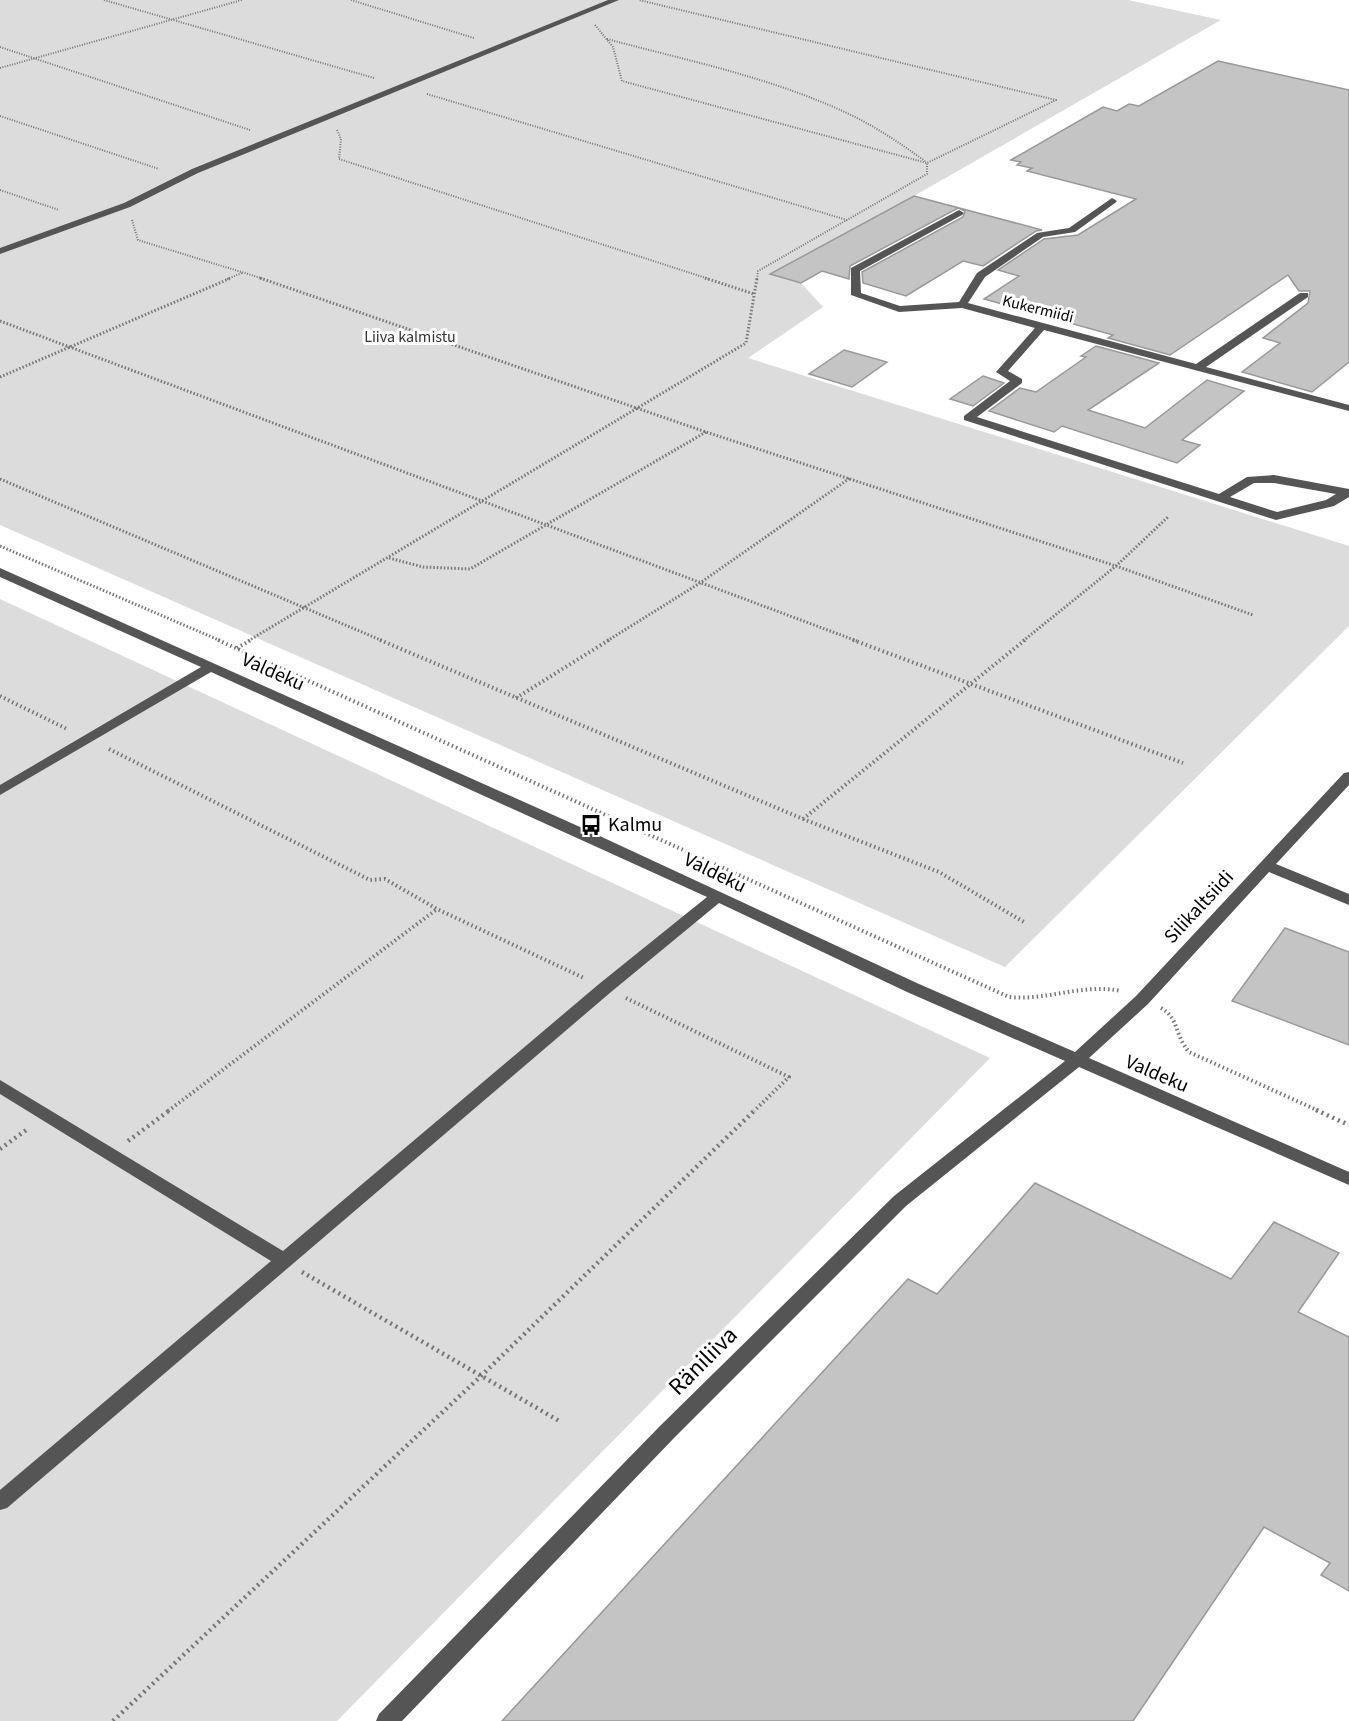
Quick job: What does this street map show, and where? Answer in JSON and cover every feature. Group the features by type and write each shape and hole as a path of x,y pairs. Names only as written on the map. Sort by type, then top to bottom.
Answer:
{"street":[{"path":"0,251 127,205 174,180 615,0"},
{"path":"962,305 981,275 1040,235 1072,230 1112,201"},
{"name":"Kukermiidi","path":"959,213 855,270 856,295 899,309 962,305 1349,408"},
{"path":"1197,368 1304,295"},
{"path":"1042,326 1001,372 1018,381 968,418 1276,516 1330,503 1348,493"},
{"path":"1220,498 1251,480 1274,479 1348,493"},
{"name":"Valdeku","path":"0,572 584,834 1076,1061 1349,1179"},
{"path":"0,791 210,667"},
{"name":"Silikaltsiidi","path":"1076,1061 1142,1000 1349,776"},
{"path":"1266,866 1349,900"},
{"path":"0,1502 605,988 717,897"},
{"name":"Räniliiva","path":"387,1721 667,1432 900,1201 1076,1061"},
{"path":"0,1086 283,1260"}],"path":[{"path":"104,0 404,86 847,220"},
{"path":"0,68 242,0"},
{"path":"351,0 501,47"},
{"path":"567,20 595,25 619,63 622,81 927,163 1056,100 639,0"},
{"path":"605,38 733,71 802,93 895,137 927,163"},
{"path":"0,47 274,139"},
{"path":"0,116 160,169 174,180"},
{"path":"312,124 336,126 342,139 339,159 754,295"},
{"path":"236,649 746,343 758,271 927,174 927,163"},
{"path":"0,190 86,220"},
{"path":"127,205 138,240 243,272 706,432 851,477 1116,566 1253,615"},
{"path":"0,377 243,272"},
{"path":"0,321 1183,763"},
{"path":"388,558 423,567 470,569 542,525 706,432"},
{"path":"515,698 700,583 851,477"},
{"path":"0,479 803,819 939,872 1024,922"},
{"path":"803,819 973,684 1116,566 1169,516"},
{"path":"0,546 236,649 1009,997 1027,1000 1049,999 1098,987 1125,992"},
{"path":"0,696 370,880 385,879 437,909 789,1077 480,1377 113,1721"},
{"path":"111,1154 437,909"},
{"path":"1162,1009 1171,1013 1176,1020 1179,1040 1189,1052 1349,1125"},
{"path":"0,1149 46,1115"},
{"path":"283,1260 480,1377 561,1422"}],"green space":[{"name":"Liiva kalmistu","path":"0,0 1128,0 1221,20 914,196 771,274 801,283 823,307 748,358 1349,546 1349,626 1005,967 0,525"},
{"path":"0,599 990,1058 337,1721 0,1721"}],"building":[{"path":"1218,61 1349,90 1349,362 1312,392 1242,372 1280,343 1263,338 1308,303 1310,291 1299,291 1288,275 1170,355 1108,338 1113,335 984,299 1019,276 998,270 1044,239 1078,235 1136,199 1027,171 1032,168 1017,165 1021,162 1011,160 1103,107 1117,111 1129,104 1139,106"},
{"path":"914,196 1042,230 1036,231 983,266 963,261 906,296 863,283 862,272 963,217 965,211 958,208 850,266 849,279 822,271 801,283 770,274"},
{"path":"1096,346 1159,363 1088,410 1145,428 1207,380 1244,391 1182,440 1200,445 1177,463 1062,426 1054,432 989,411 1020,388 1036,392 1086,357 1081,356"},
{"path":"844,350 887,362 852,387 809,374"},
{"path":"983,376 1004,383 973,406 950,399"},
{"path":"1285,928 1349,952 1349,1045 1232,1001"},
{"path":"1035,1183 1231,1279 1274,1222 1339,1253 1298,1312 1349,1337 1349,1591 1321,1575 1330,1563 1264,1527 1133,1721 502,1721 908,1279 937,1294"}],"place":[{"name":"Kalmu","path":"591,825"}]}
